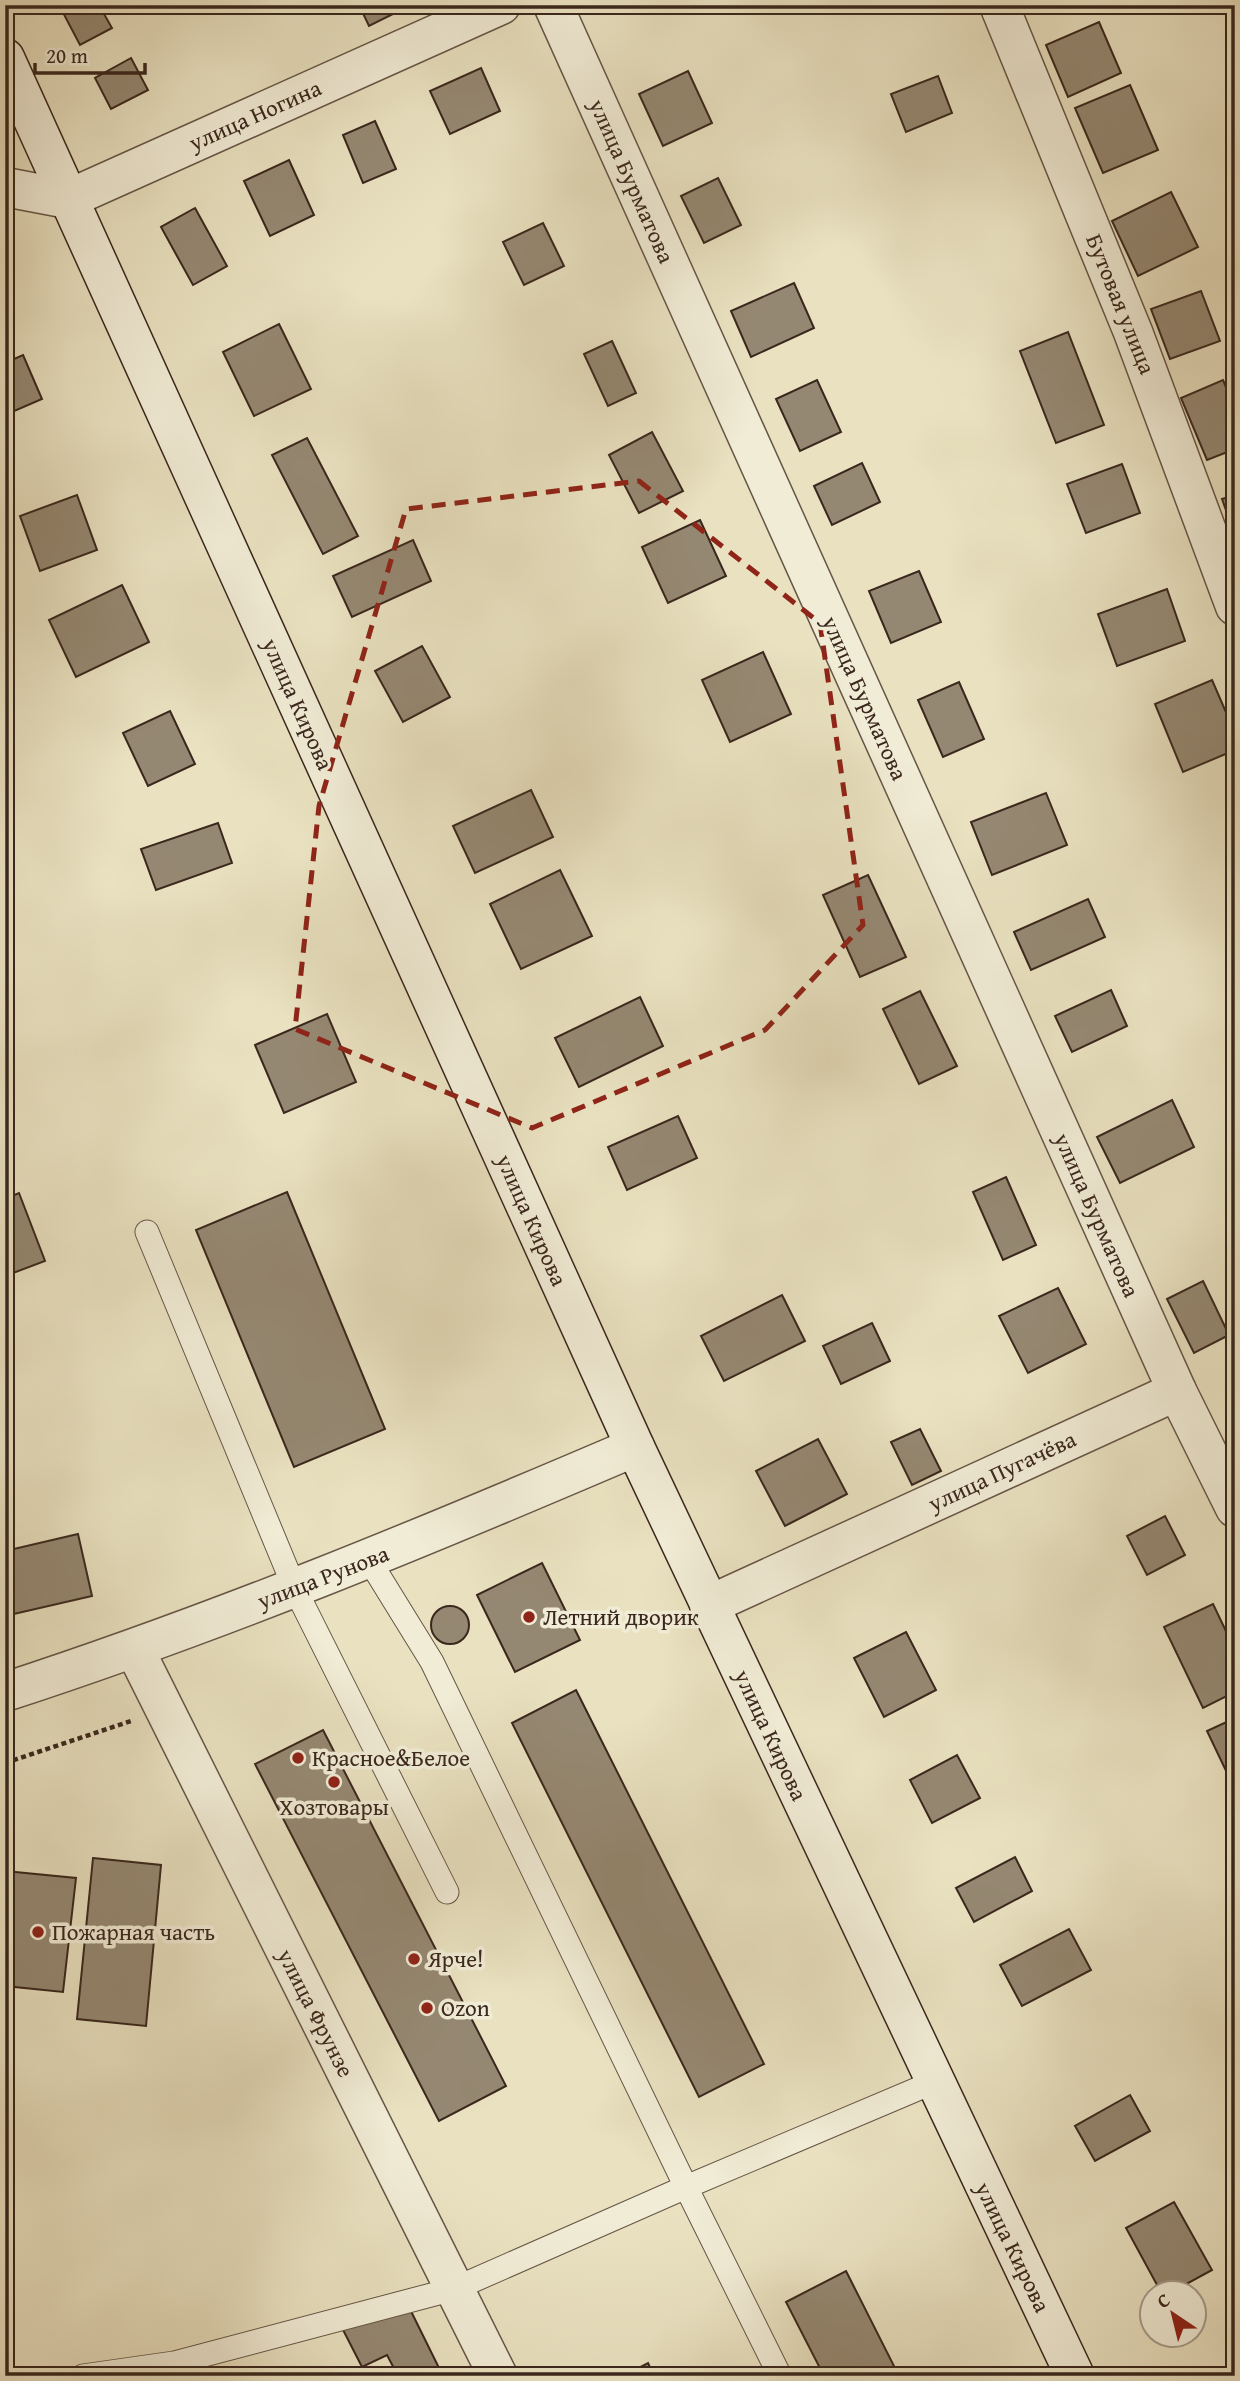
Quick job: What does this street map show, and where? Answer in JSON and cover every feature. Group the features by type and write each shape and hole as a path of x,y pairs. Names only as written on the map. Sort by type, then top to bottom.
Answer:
{"street":[{"name":"улица Ногина","path":"68,199 500,5"},
{"name":"улица Бурматова","path":"552,5 1177,1391"},
{"name":"Бутовая улица","path":"999,5 1133,332 1235,606"},
{"name":"улица Кирова","path":"5,58 635,1447 1075,2376"},
{"path":"5,187 68,199"},
{"path":"1177,1391 1235,1508"},
{"name":"улица Пугачёва","path":"709,1605 1177,1391"},
{"name":"улица Рунова","path":"5,1692 135,1650 295,1589 635,1447"},
{"name":"улица Фрунзе","path":"135,1650 498,2376"}],"lane":[{"path":"148,1231 295,1589 447,1892"},
{"path":"369,1560 432,1662 780,2376"},
{"path":"83,2376 174,2363 454,2289 934,2082"}],"path":[{"path":"5,1763 165,1709"}],"highlighted area":[{"path":"639,481 820,623 863,925 765,1030 532,1128 295,1029 319,806 406,509"}],"building":[{"path":"59,5 99,5 112,28 80,45"},
{"path":"359,5 411,5 369,26"},
{"path":"1099,22 1121,73 1068,97 1046,45"},
{"path":"131,58 148,90 111,109 95,78"},
{"path":"481,68 500,111 450,134 430,91"},
{"path":"688,71 712,123 663,146 639,94"},
{"path":"938,76 952,113 906,132 891,94"},
{"path":"1130,85 1158,150 1103,173 1075,108"},
{"path":"375,121 396,169 363,183 343,135"},
{"path":"289,160 314,215 270,236 244,181"},
{"path":"718,178 741,225 704,243 681,196"},
{"path":"1171,192 1198,247 1138,276 1112,221"},
{"path":"195,208 227,266 193,285 161,227"},
{"path":"543,223 564,266 524,285 503,242"},
{"path":"794,283 814,328 751,357 731,311"},
{"path":"1201,291 1220,341 1170,359 1151,309"},
{"path":"279,324 311,389 254,416 223,352"},
{"path":"1068,332 1104,425 1056,443 1020,351"},
{"path":"612,341 636,393 608,406 584,354"},
{"path":"23,355 42,399 5,415 5,363"},
{"path":"817,380 841,432 800,451 776,399"},
{"path":"1223,380 1235,409 1235,449 1207,460 1181,398"},
{"path":"652,432 683,491 639,513 609,455"},
{"path":"307,438 358,536 323,554 272,455"},
{"path":"862,463 880,502 832,525 814,486"},
{"path":"1122,464 1140,513 1086,533 1067,484"},
{"path":"77,495 97,550 40,571 20,516"},
{"path":"1235,495 1235,536 1222,499"},
{"path":"700,520 726,576 668,603 642,547"},
{"path":"413,540 431,581 352,617 333,576"},
{"path":"919,571 941,622 891,643 869,591"},
{"path":"122,585 149,642 76,677 49,620"},
{"path":"1167,589 1185,641 1117,666 1098,614"},
{"path":"422,646 450,697 403,722 375,671"},
{"path":"763,652 791,714 730,742 702,680"},
{"path":"1212,680 1235,733 1235,750 1183,772 1155,704"},
{"path":"959,682 984,739 943,757 918,700"},
{"path":"170,711 195,764 148,786 123,733"},
{"path":"531,790 553,837 475,873 453,826"},
{"path":"1046,793 1067,845 992,875 971,822"},
{"path":"218,823 232,863 156,890 141,849"},
{"path":"560,870 592,936 521,969 490,904"},
{"path":"868,875 906,957 860,977 823,895"},
{"path":"1088,899 1105,937 1031,970 1014,932"},
{"path":"1111,990 1127,1026 1072,1052 1055,1016"},
{"path":"920,991 957,1066 919,1084 883,1009"},
{"path":"640,997 663,1046 579,1087 555,1038"},
{"path":"327,1014 356,1082 284,1113 255,1045"},
{"path":"1172,1100 1194,1147 1120,1183 1097,1137"},
{"path":"678,1116 697,1158 627,1190 608,1147"},
{"path":"1006,1177 1036,1245 1003,1260 973,1192"},
{"path":"287,1192 385,1429 294,1467 196,1230"},
{"path":"19,1193 45,1261 5,1276 5,1199"},
{"path":"1203,1281 1229,1335 1194,1353 1167,1299"},
{"path":"1058,1288 1086,1344 1028,1373 999,1316"},
{"path":"782,1295 805,1341 724,1381 701,1336"},
{"path":"872,1323 890,1361 841,1384 823,1346"},
{"path":"920,1429 941,1471 912,1485 891,1442"},
{"path":"818,1439 847,1494 785,1526 756,1471"},
{"path":"1165,1516 1185,1555 1147,1575 1127,1536"},
{"path":"78,1534 92,1596 5,1616 5,1551"},
{"name":"Летний дворик","path":"542,1563 580,1640 515,1672 477,1595"},
{"path":"1213,1604 1235,1650 1235,1692 1203,1708 1164,1627"},
{"path":"450,1606 464,1611 469,1625 464,1639 450,1644 436,1639 431,1625 436,1611"},
{"path":"906,1632 936,1690 884,1717 854,1658"},
{"path":"576,1690 764,2064 699,2097 512,1723"},
{"path":"1235,1718 1235,1769 1227,1773 1207,1731"},
{"path":"323,1730 506,2086 439,2121 255,1764"},
{"path":"957,1755 980,1798 932,1823 910,1780"},
{"path":"1015,1857 1032,1891 974,1922 956,1888"},
{"path":"93,1858 161,1865 146,2026 77,2019"},
{"name":"Пожарная часть","path":"5,1871 76,1878 63,1992 5,1986"},
{"path":"1069,1929 1091,1970 1022,2006 1000,1965"},
{"path":"1130,2095 1150,2131 1095,2161 1075,2126"},
{"path":"1174,2202 1212,2270 1194,2280 1154,2280 1126,2228"},
{"path":"846,2271 899,2376 824,2376 786,2302"},
{"path":"402,2293 443,2376 398,2376 387,2355 362,2367 340,2324"},
{"path":"648,2363 654,2376 623,2376"},
{"path":"1235,2367 1235,2376 1218,2376"}],"place":[{"name":"Летний дворик","path":"529,1617"},
{"name":"Красное&Белое","path":"298,1758"},
{"name":"Хозтовары","path":"334,1782"},
{"name":"Пожарная часть","path":"38,1932"},
{"name":"Ярче!","path":"414,1959"},
{"name":"Ozon","path":"427,2008"}]}
